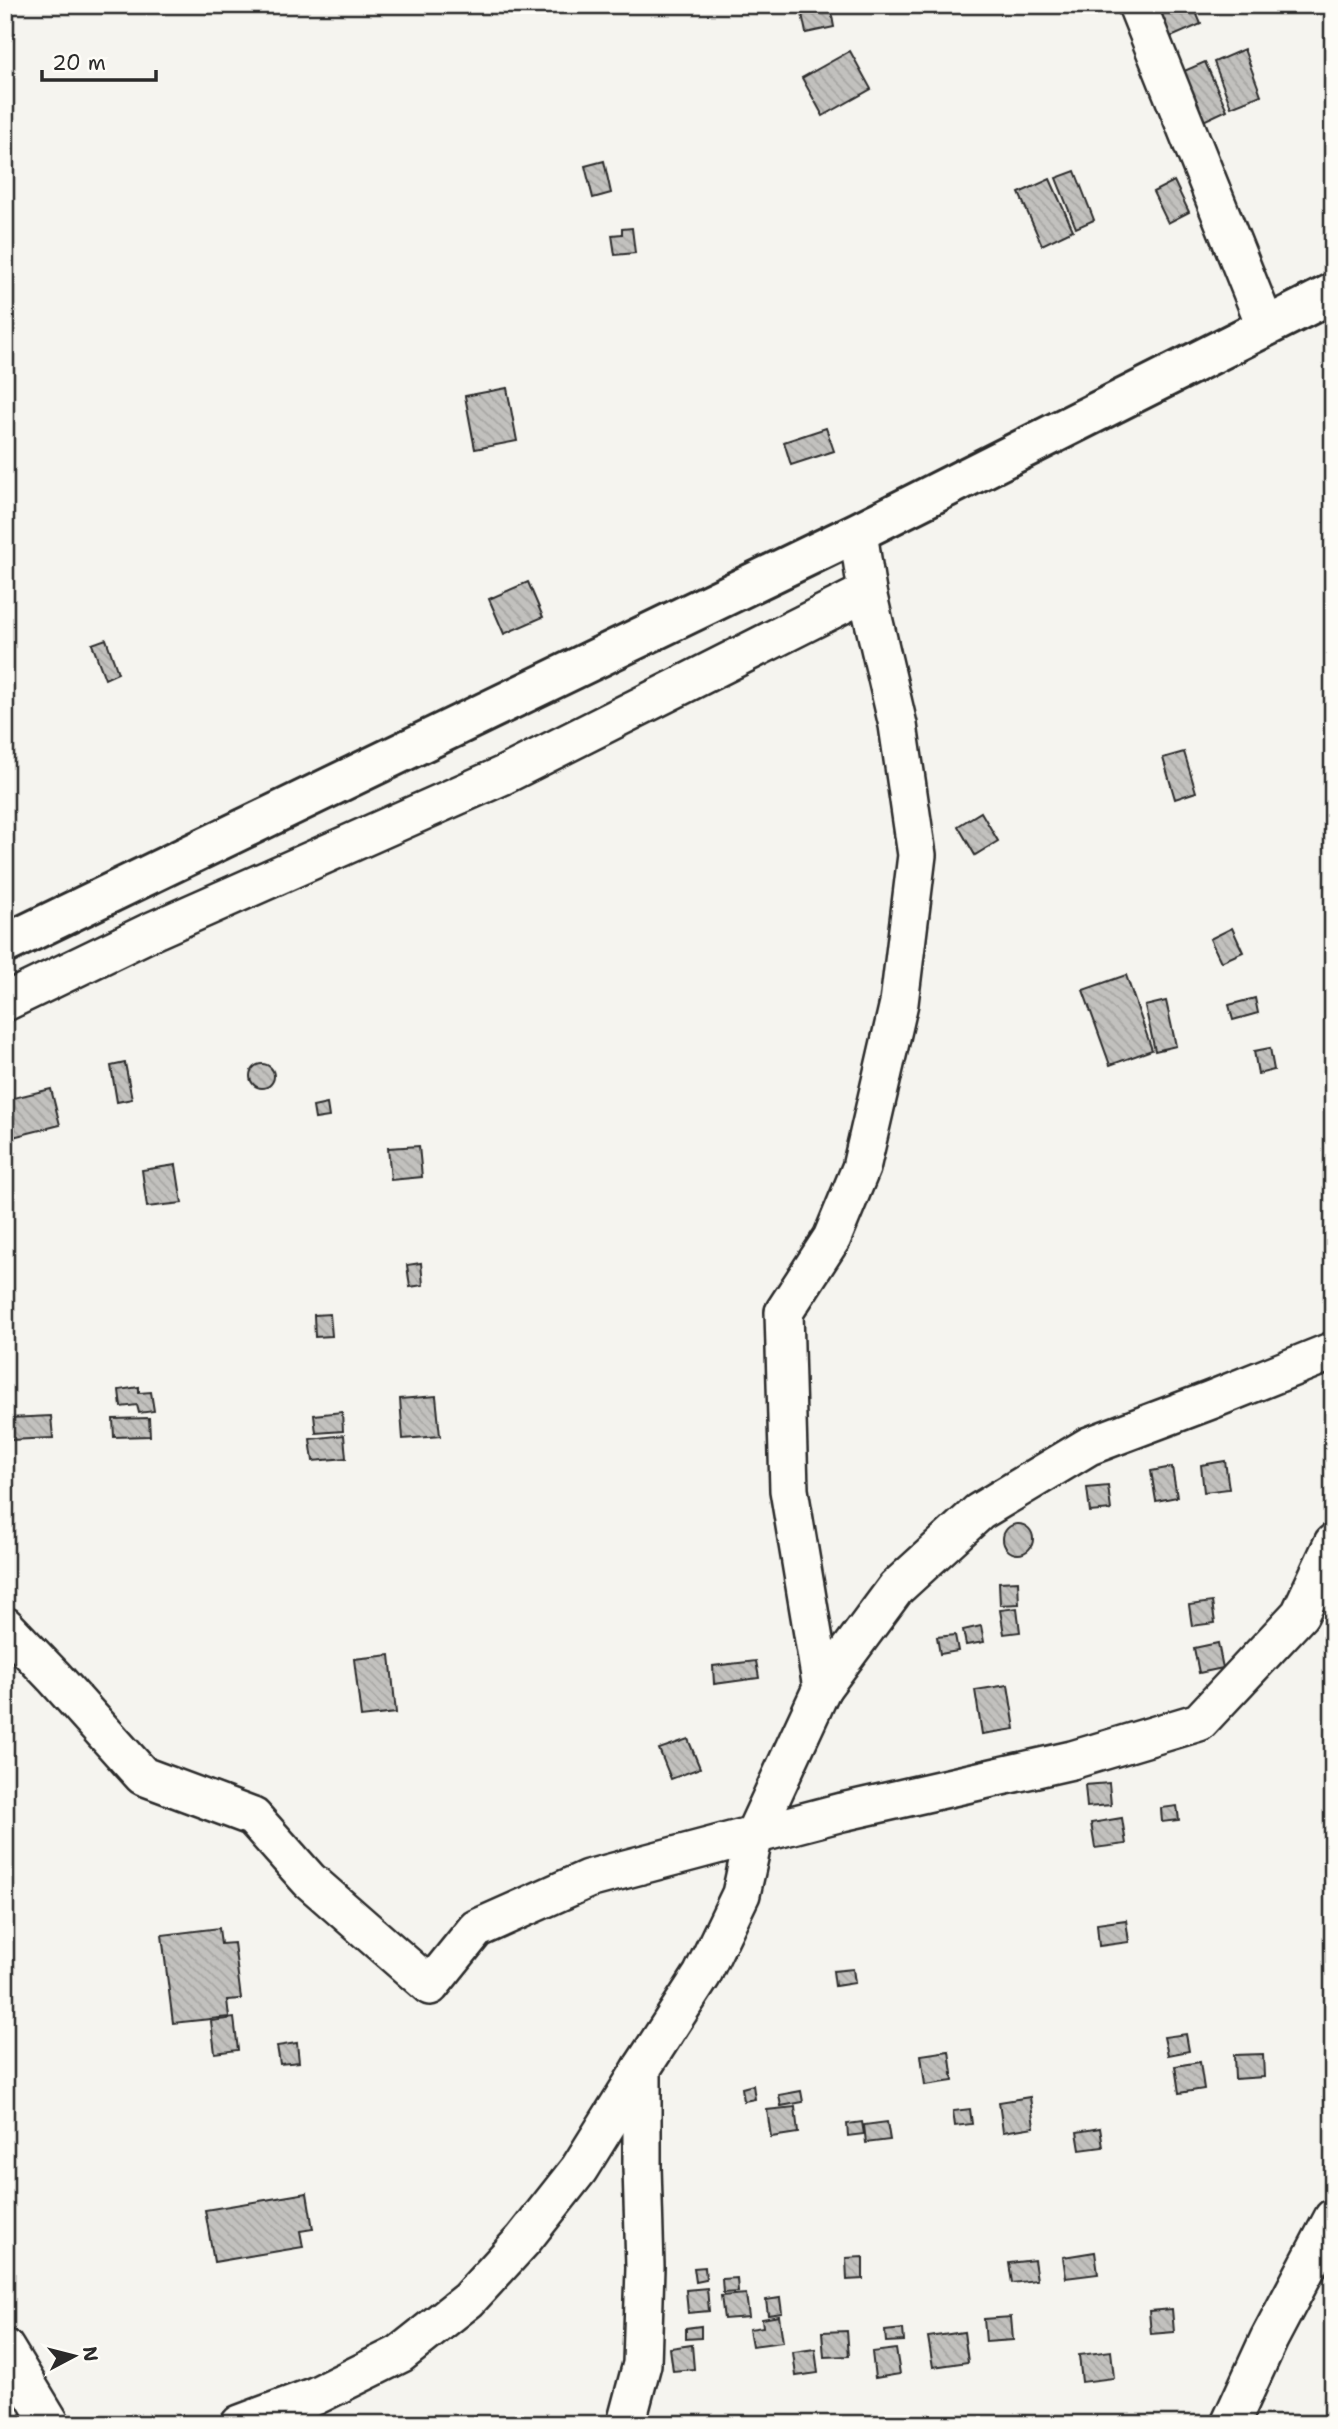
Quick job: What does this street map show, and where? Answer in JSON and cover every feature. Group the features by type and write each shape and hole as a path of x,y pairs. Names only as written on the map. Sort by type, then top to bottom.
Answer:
{"main road":[{"path":"5,944 858,532 1333,293"}],"street":[{"path":"1137,5 1266,327"},
{"path":"822,1688 789,1490 784,1312 832,1238 861,1168 899,1003 917,855 898,725 867,592 858,532"},
{"path":"5,1002 150,932 504,775 867,592"},
{"path":"240,2424 316,2396 400,2354 468,2300 523,2240 579,2169 702,1975 741,1894 754,1835 822,1688 896,1588 979,1512 1089,1446 1212,1400 1333,1350"},
{"path":"5,1626 143,1776 253,1817 309,1880 430,1986 476,1928 587,1879 842,1812 1072,1760 1199,1722 1300,1614 1333,1543"},
{"path":"626,2424 642,2364 645,2267 642,2068"},
{"path":"1230,2424 1269,2339 1333,2218"},
{"path":"5,2348 51,2424"}],"building":[{"path":"830,5 834,27 806,33 801,9"},
{"path":"1146,5 1193,5 1201,24 1162,41"},
{"path":"1244,49 1261,95 1231,107 1214,62"},
{"path":"850,51 871,89 823,116 802,78"},
{"path":"1205,62 1227,110 1197,124 1175,75"},
{"path":"604,161 611,193 593,198 585,166"},
{"path":"1075,171 1094,220 1076,228 1056,178"},
{"path":"1050,179 1073,230 1042,245 1019,193"},
{"path":"1174,181 1189,212 1168,223 1153,192"},
{"path":"632,228 635,253 615,255 612,235 622,234 622,229"},
{"path":"507,388 517,441 475,449 465,396"},
{"path":"826,428 834,451 791,465 784,442"},
{"path":"528,582 543,617 504,634 489,599"},
{"path":"106,639 118,673 105,679 92,644"},
{"path":"1184,752 1196,792 1175,799 1163,758"},
{"path":"981,812 998,841 975,855 958,826"},
{"path":"1232,928 1243,952 1221,962 1210,939"},
{"path":"1126,975 1152,1050 1110,1065 1083,990"},
{"path":"1255,998 1258,1013 1233,1020 1229,1005"},
{"path":"1166,1001 1176,1046 1155,1051 1145,1006"},
{"path":"1270,1048 1274,1070 1258,1074 1254,1051"},
{"path":"125,1063 132,1099 117,1102 111,1066"},
{"path":"262,1064 273,1071 274,1076 267,1087 262,1088 251,1081 250,1076 257,1065"},
{"path":"51,1089 60,1125 5,1139 5,1100"},
{"path":"327,1104 329,1117 315,1119 313,1107"},
{"path":"419,1146 422,1177 391,1180 388,1148"},
{"path":"176,1165 182,1203 147,1207 142,1170"},
{"path":"421,1263 423,1285 410,1287 407,1265"},
{"path":"330,1314 332,1336 315,1337 314,1315"},
{"path":"139,1387 139,1393 151,1392 154,1411 139,1413 137,1405 121,1407 119,1390"},
{"path":"436,1396 440,1436 403,1439 400,1399"},
{"path":"342,1412 343,1431 316,1433 314,1415"},
{"path":"51,1416 53,1438 10,1440 9,1418"},
{"path":"149,1418 150,1436 114,1437 113,1419"},
{"path":"344,1435 346,1458 313,1461 310,1439"},
{"path":"1225,1461 1229,1489 1204,1492 1201,1465"},
{"path":"1172,1467 1177,1497 1156,1501 1151,1471"},
{"path":"1108,1486 1111,1510 1090,1512 1087,1488"},
{"path":"1018,1524 1024,1525 1032,1533 1032,1545 1024,1553 1018,1554 1012,1553 1004,1545 1003,1539 1004,1533 1012,1525"},
{"path":"1018,1581 1019,1604 1000,1605 999,1582"},
{"path":"1212,1602 1215,1623 1192,1626 1189,1605"},
{"path":"1017,1608 1020,1632 1004,1634 1000,1610"},
{"path":"981,1626 984,1642 966,1645 963,1630"},
{"path":"955,1635 958,1651 940,1654 937,1637"},
{"path":"1218,1643 1223,1668 1199,1673 1194,1648"},
{"path":"390,1655 396,1713 361,1717 354,1659"},
{"path":"756,1661 759,1678 714,1684 713,1666"},
{"path":"1008,1685 1015,1729 982,1734 975,1690"},
{"path":"688,1739 700,1768 671,1779 659,1749"},
{"path":"1109,1783 1111,1805 1087,1807 1085,1785"},
{"path":"1177,1806 1179,1820 1162,1822 1161,1808"},
{"path":"1122,1818 1126,1844 1095,1848 1091,1823"},
{"path":"1126,1920 1129,1942 1099,1946 1097,1924"},
{"path":"219,1928 221,1944 234,1943 241,1999 227,2000 229,2017 173,2023 162,1935"},
{"path":"853,1969 855,1983 835,1986 833,1971"},
{"path":"234,2018 238,2050 215,2053 211,2021"},
{"path":"1186,2034 1189,2051 1168,2055 1164,2037"},
{"path":"297,2043 299,2062 280,2064 277,2046"},
{"path":"949,2051 953,2081 925,2085 921,2055"},
{"path":"1263,2054 1264,2077 1235,2079 1234,2055"},
{"path":"1200,2062 1204,2089 1179,2093 1175,2066"},
{"path":"753,2085 755,2099 744,2101 742,2088"},
{"path":"801,2091 803,2102 781,2106 779,2095"},
{"path":"1030,2097 1034,2127 1003,2132 999,2102"},
{"path":"795,2107 798,2133 771,2137 767,2110"},
{"path":"970,2109 972,2124 955,2126 953,2111"},
{"path":"862,2122 864,2134 848,2136 847,2124"},
{"path":"887,2122 890,2140 866,2143 864,2125"},
{"path":"1100,2128 1103,2147 1080,2150 1077,2132"},
{"path":"307,2193 313,2229 300,2231 303,2247 214,2262 205,2210"},
{"path":"1095,2252 1098,2274 1066,2278 1063,2257"},
{"path":"863,2257 863,2279 847,2280 846,2258"},
{"path":"1034,2260 1037,2280 1012,2283 1009,2263"},
{"path":"705,2267 706,2280 696,2282 694,2268"},
{"path":"737,2278 738,2292 723,2293 722,2279"},
{"path":"707,2288 709,2311 688,2313 686,2290"},
{"path":"746,2294 749,2317 724,2319 721,2296"},
{"path":"780,2298 782,2313 768,2315 766,2300"},
{"path":"1172,2309 1174,2332 1151,2334 1149,2311"},
{"path":"779,2316 783,2342 752,2346 749,2329 763,2327 762,2319"},
{"path":"1011,2317 1013,2340 986,2342 984,2319"},
{"path":"701,2326 701,2338 686,2339 686,2328"},
{"path":"903,2329 904,2341 886,2342 885,2331"},
{"path":"847,2331 849,2356 824,2357 822,2332"},
{"path":"964,2332 968,2362 933,2367 928,2337"},
{"path":"692,2345 694,2369 673,2371 670,2348"},
{"path":"815,2349 818,2373 796,2376 793,2352"},
{"path":"896,2349 900,2374 875,2378 872,2352"},
{"path":"1111,2351 1114,2378 1082,2382 1079,2355"}]}
